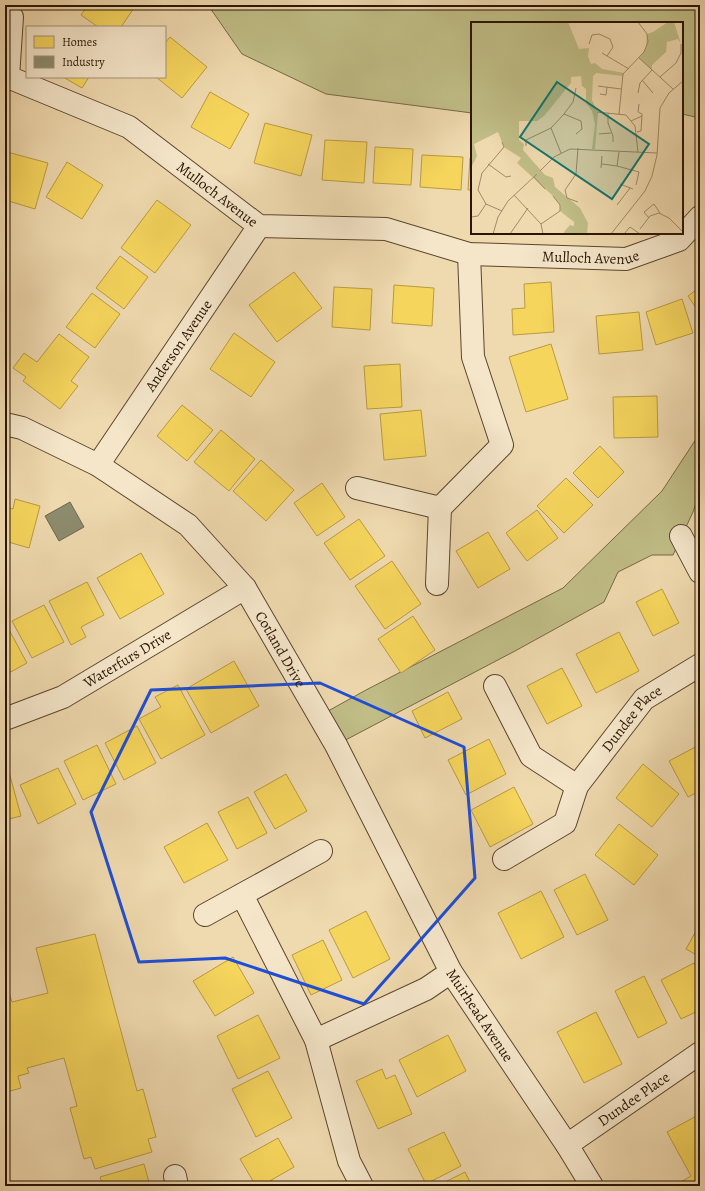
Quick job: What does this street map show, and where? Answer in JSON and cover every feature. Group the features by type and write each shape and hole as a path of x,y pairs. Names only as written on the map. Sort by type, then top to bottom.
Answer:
{"street":[{"name":"Mulloch Avenue","path":"12,17 6,78 129,127 258,226 386,229 469,254 626,259 679,240 700,217"},
{"name":"Anderson Avenue","path":"98,465 258,226"},
{"path":"437,584 440,508 502,445 473,357 469,254"},
{"name":"Cotland Drive","path":"5,424 22,428 98,465 188,525 245,588 336,745 451,972"},
{"path":"357,488 440,508"},
{"path":"681,536 700,572"},
{"name":"Waterfurs Drive","path":"5,719 63,696 245,588"},
{"name":"Dundee Place","path":"504,859 565,822 577,786 644,699 700,665"},
{"path":"494,686 530,756 577,786"},
{"path":"205,915 321,851"},
{"path":"242,895 316,1040 349,1161 362,1186"},
{"name":"Muirhead Avenue","path":"316,1040 426,989 451,972 567,1145 592,1186"},
{"name":"Dundee Place","path":"567,1145 700,1052"}],"highlighted area":[{"path":"320,683 464,747 475,878 364,1004 225,958 139,962 91,812 151,690"}],"shaded area":[{"path":"208,5 700,5 700,118 683,114 683,22 471,22 471,113 326,94 242,54"},
{"path":"700,380 700,424 696,383"},
{"path":"700,433 700,491 693,512 673,555 652,555 618,572 604,602 515,651 336,745 319,716 563,588 662,491"}],"building: Homes":[{"path":"88,5 136,5 122,26 97,26 81,15"},
{"path":"170,37 207,67 182,98 157,78 166,78 166,42"},
{"path":"65,78 88,78 82,88"},
{"path":"210,92 249,114 230,149 191,127"},
{"path":"265,123 312,135 301,176 254,163"},
{"path":"325,140 367,142 364,183 322,180"},
{"path":"375,147 413,149 411,185 373,183"},
{"path":"7,152 48,163 35,209 5,200 5,159"},
{"path":"422,155 463,157 461,190 420,187"},
{"path":"470,158 471,158 471,190 468,190"},
{"path":"67,162 103,185 82,219 46,197"},
{"path":"157,200 191,225 155,273 121,248"},
{"path":"120,256 148,277 124,309 96,288"},
{"path":"294,272 322,308 277,342 249,305"},
{"path":"551,282 554,332 513,335 512,309 525,308 524,284"},
{"path":"394,285 434,288 432,326 392,323"},
{"path":"334,287 372,289 370,330 332,327"},
{"path":"700,287 700,314 688,296"},
{"path":"92,293 120,314 95,348 66,327"},
{"path":"682,299 693,333 656,345 646,312"},
{"path":"639,312 643,350 599,354 596,316"},
{"path":"234,333 275,362 251,397 210,369"},
{"path":"59,334 89,357 71,381 78,386 60,409 23,381 26,377 13,368 24,353 37,362"},
{"path":"551,344 568,399 526,412 509,357"},
{"path":"400,364 402,407 367,409 364,366"},
{"path":"657,396 658,437 614,438 613,397"},
{"path":"182,405 213,430 187,461 157,436"},
{"path":"421,410 426,456 384,460 380,414"},
{"path":"221,430 255,459 229,491 194,462"},
{"path":"600,446 624,472 598,498 573,473"},
{"path":"261,460 294,490 266,521 233,491"},
{"path":"566,478 593,505 564,533 537,506"},
{"path":"322,483 345,517 317,536 294,503"},
{"path":"15,499 40,506 29,548 5,541 5,507 13,509"},
{"path":"537,510 558,538 527,561 506,533"},
{"path":"359,519 385,556 350,580 324,543"},
{"path":"488,532 510,569 478,588 456,551"},
{"path":"141,553 164,594 120,619 97,578"},
{"path":"392,561 421,604 385,629 355,586"},
{"path":"87,582 104,615 81,627 86,637 71,645 49,601"},
{"path":"662,589 679,623 653,636 636,602"},
{"path":"44,605 64,642 32,658 12,621"},
{"path":"413,616 435,650 401,673 378,639"},
{"path":"7,626 27,663 5,675 5,627"},
{"path":"619,632 639,671 596,693 576,654"},
{"path":"234,661 259,706 211,733 186,689"},
{"path":"562,668 582,706 547,724 527,686"},
{"path":"178,685 205,735 161,759 139,719 161,707 155,697"},
{"path":"448,692 462,719 425,738 412,711"},
{"path":"137,726 156,763 124,780 105,743"},
{"path":"489,739 506,774 466,795 448,760"},
{"path":"97,745 116,784 83,800 64,761"},
{"path":"699,745 700,791 688,797 669,761"},
{"path":"643,764 679,794 652,827 616,798"},
{"path":"58,768 76,804 38,824 20,785"},
{"path":"9,772 21,816 5,820 5,773"},
{"path":"286,774 307,811 275,829 254,792"},
{"path":"514,787 533,824 490,847 471,810"},
{"path":"248,797 267,833 237,849 218,812"},
{"path":"207,823 228,860 184,883 164,847"},
{"path":"619,824 658,855 634,885 595,855"},
{"path":"585,874 608,920 577,935 554,890"},
{"path":"541,891 564,937 521,959 498,913"},
{"path":"366,911 390,959 353,978 329,930"},
{"path":"700,924 700,957 686,949"},
{"path":"95,934 137,1091 143,1089 156,1137 148,1139 152,1152 95,1169 91,1157 84,1159 70,1108 77,1106 64,1058 27,1068 29,1073 18,1076 21,1088 7,1092 5,1087 5,980 12,1002 48,993 36,948"},
{"path":"323,940 342,980 311,995 292,955"},
{"path":"233,957 254,993 215,1016 193,981"},
{"path":"694,963 700,974 700,1010 681,1019 661,980"},
{"path":"644,976 667,1023 638,1038 615,991"},
{"path":"596,1012 622,1064 584,1083 557,1032"},
{"path":"258,1015 280,1058 238,1079 217,1036"},
{"path":"448,1035 466,1071 417,1097 399,1060"},
{"path":"382,1069 386,1079 395,1075 412,1114 378,1129 356,1081"},
{"path":"268,1071 292,1118 256,1137 232,1089"},
{"path":"700,1114 700,1186 674,1186 691,1176 667,1132"},
{"path":"444,1132 461,1166 426,1184 408,1149"},
{"path":"278,1138 294,1167 261,1186 256,1186 240,1159"},
{"path":"144,1164 150,1186 103,1186 100,1177"},
{"path":"465,1172 472,1186 437,1186"}],"building: Industry":[{"path":"70,502 84,527 59,541 45,516"}]}
